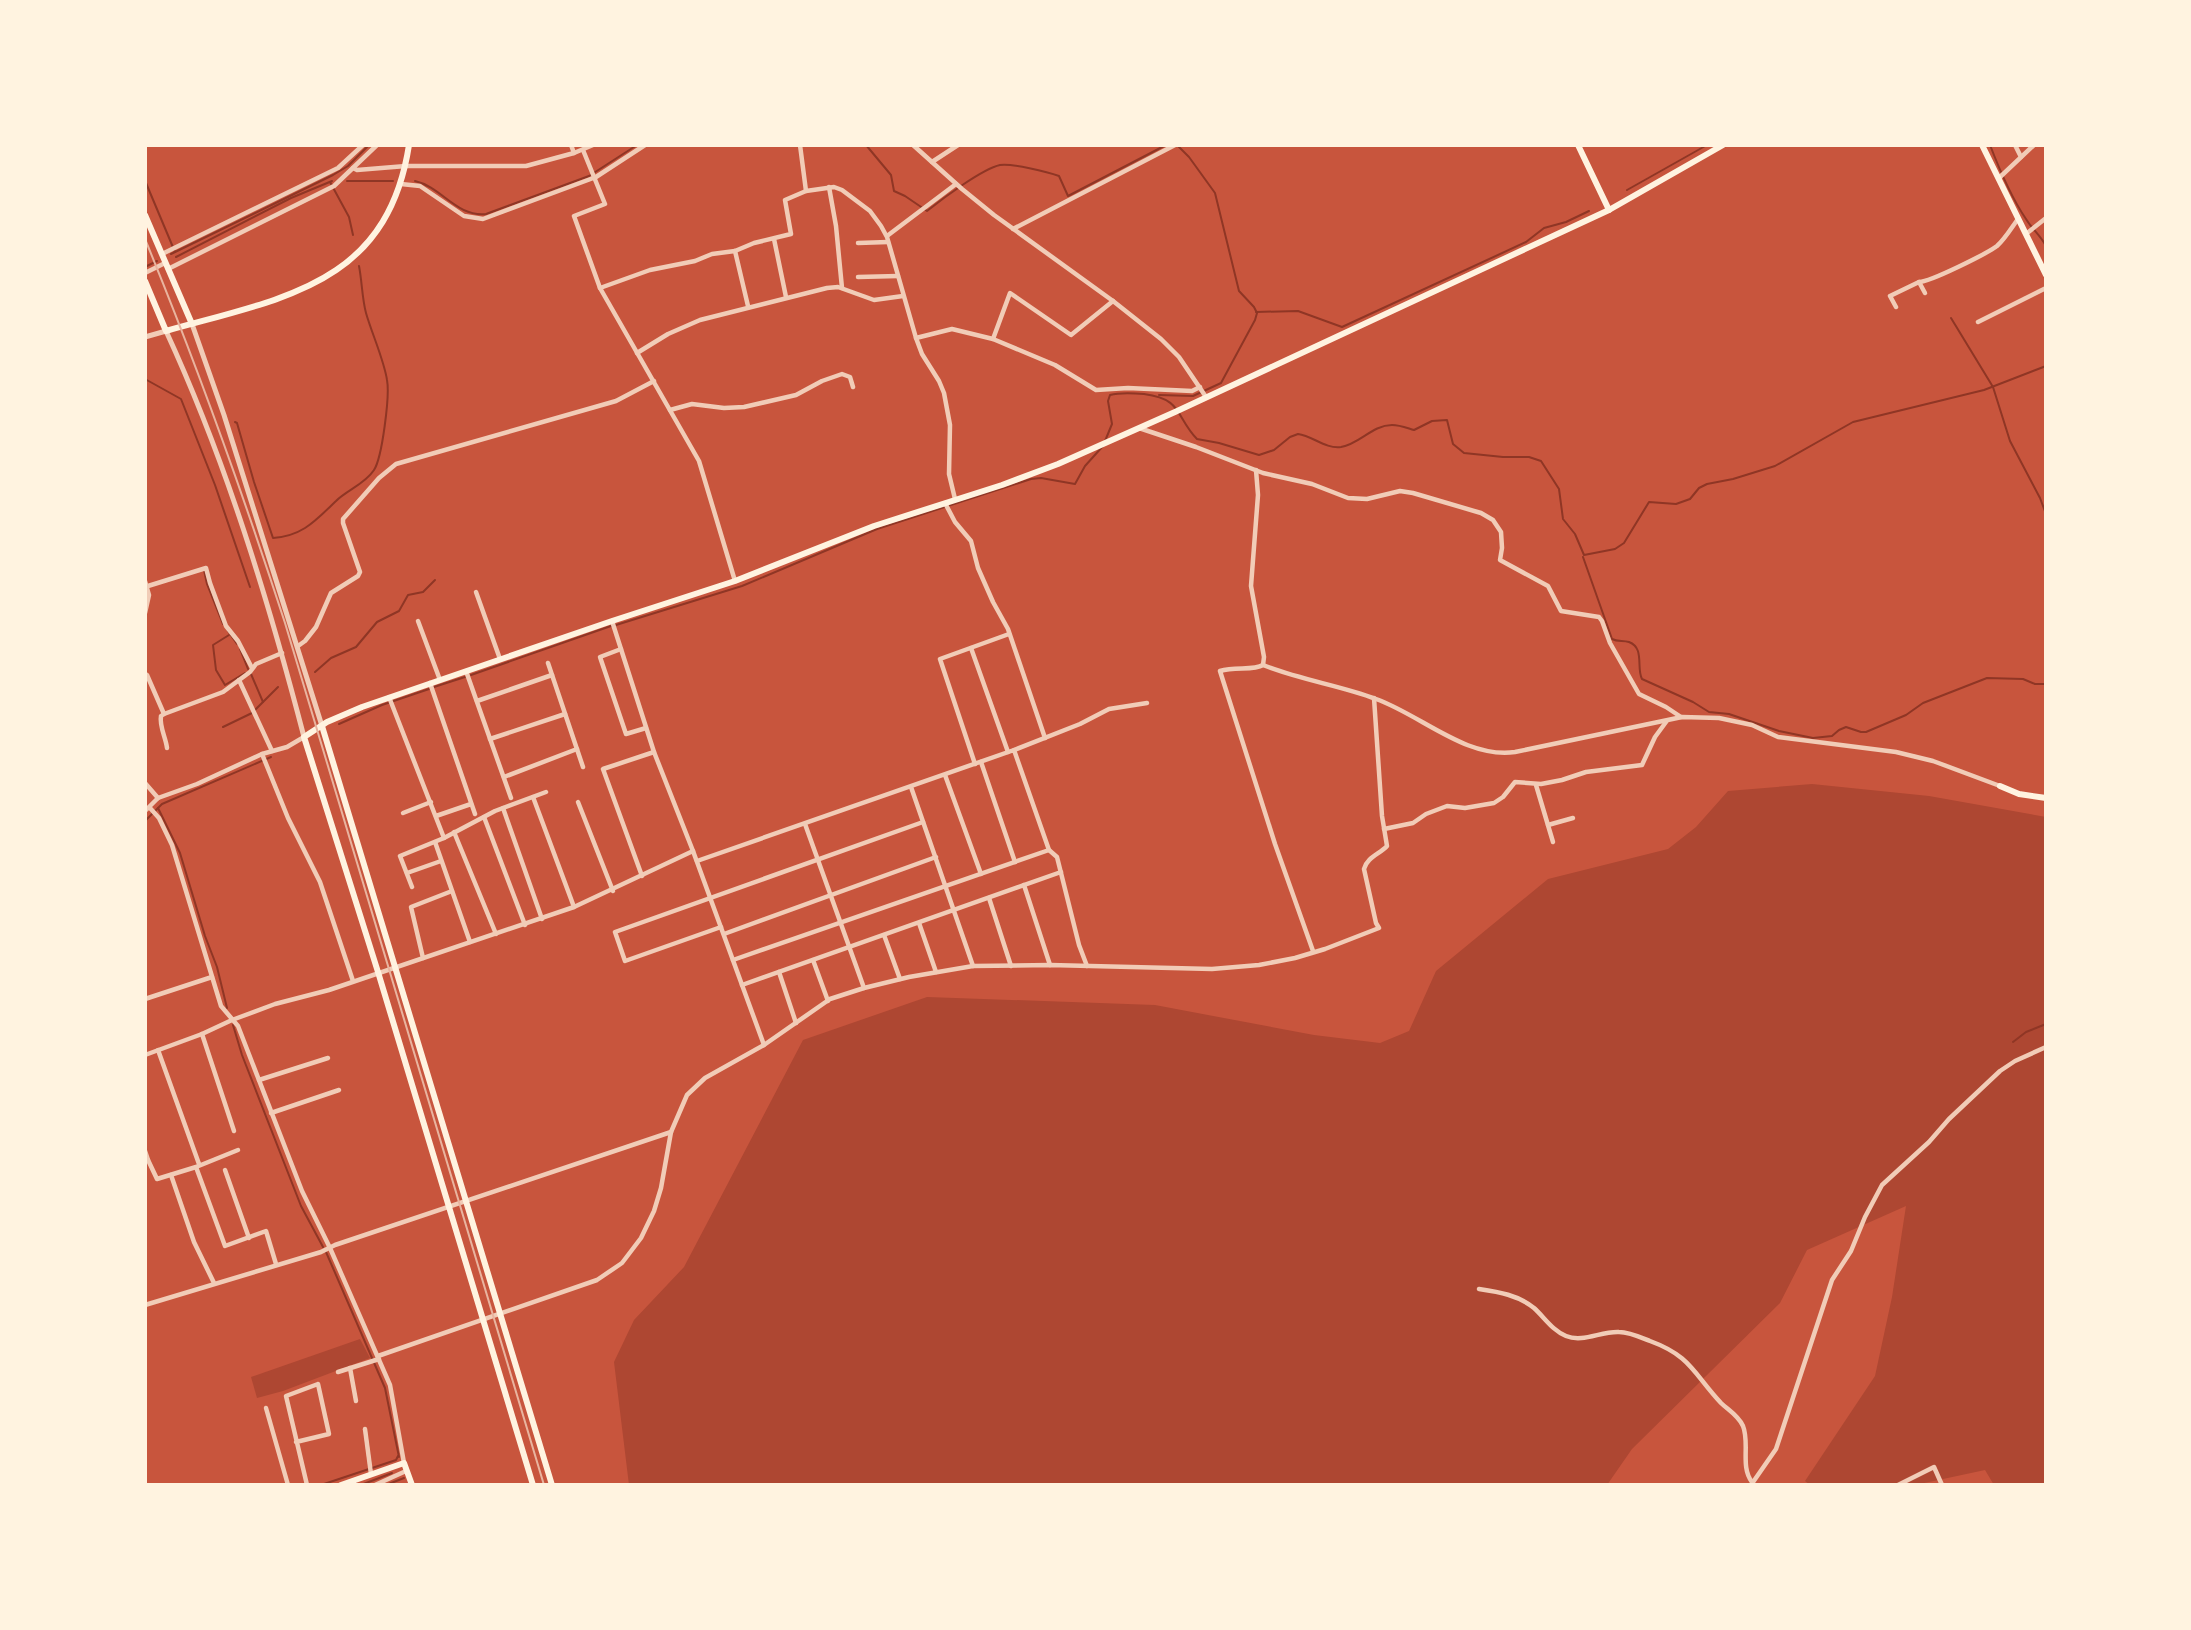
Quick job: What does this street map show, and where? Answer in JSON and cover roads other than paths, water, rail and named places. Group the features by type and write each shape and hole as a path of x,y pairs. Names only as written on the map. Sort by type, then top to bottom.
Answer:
{"main road":[{"path":"145,281 166,331 289,295 332,274 353,258 387,215 401,184 409,145"},
{"path":"1578,145 1609,210"},
{"path":"533,1485 304,737 362,707 391,701 431,687 440,680 468,675 500,659 613,624 734,581 874,526 946,506 955,499 1058,464 1179,410 1203,392 1609,210 1723,145"},
{"path":"1982,145 2046,275"},
{"path":"145,215 192,324"},
{"path":"321,726 552,1485"},
{"path":"2000,786 2019,794 2046,798"},
{"path":"341,1485 370,1470 404,1463 412,1485"}],"street":[{"path":"145,274 332,187 363,145"},
{"path":"162,254 353,168 377,145"},
{"path":"571,145 574,153"},
{"path":"353,168 526,166 593,145"},
{"path":"401,184 420,186 457,212 478,220 494,216 594,174 645,145"},
{"path":"800,145 806,191"},
{"path":"913,145 1013,229 1114,301 1173,350 1203,392"},
{"path":"932,162 958,145"},
{"path":"2015,145 2021,157"},
{"path":"1999,178 2034,145"},
{"path":"1013,229 1172,146"},
{"path":"583,150 605,204 574,216 600,288 699,461 734,581"},
{"path":"858,243 887,239 923,209 959,186"},
{"path":"600,288 650,270 735,251 754,243 791,234 785,200 806,191 829,187 842,190 870,211 887,239 915,338 939,381 948,411 949,474 955,499"},
{"path":"829,187 842,288"},
{"path":"1896,307 1890,296 1997,246 2019,218"},
{"path":"2026,234 2046,218"},
{"path":"774,239 786,297"},
{"path":"735,251 748,306"},
{"path":"858,277 898,276"},
{"path":"1919,282 1925,293"},
{"path":"637,352 700,320 827,288 842,288 874,300 903,296"},
{"path":"1978,322 2046,288"},
{"path":"993,340 1010,293 1071,335 1114,301"},
{"path":"192,324 298,646 321,726"},
{"path":"915,338 952,329 993,340 1055,366 1096,390 1128,388 1203,392"},
{"path":"145,337 166,331 216,454 282,653 304,737 287,747 158,798 148,810 159,818 177,859 221,1006 238,1027 326,1249 390,1385 404,1463"},
{"path":"670,410 692,404 720,408 744,407 796,395 822,380 842,374 850,377 853,387"},
{"path":"298,646 305,642 316,626 331,593 358,576 343,519 379,478 396,464 616,401 654,382"},
{"path":"1138,428 1256,470 1312,484 1353,500 1400,491 1488,516 1501,531 1500,560 1548,586 1561,611 1599,617 1610,643 1639,694 1682,717"},
{"path":"1256,470 1258,495 1251,586 1264,657 1263,665"},
{"path":"946,506 971,541 978,568 1009,634 1045,738"},
{"path":"145,613 149,595 147,584 206,568 226,626 238,640 251,671"},
{"path":"476,592 500,659"},
{"path":"418,621 440,680"},
{"path":"613,624 654,752 764,1045"},
{"path":"1009,634 940,659 1015,862"},
{"path":"971,648 1049,850 1057,857 1079,945 1087,966"},
{"path":"621,649 600,657 626,734 646,727"},
{"path":"167,748 161,716 223,692 251,671 256,664 282,653"},
{"path":"548,663 583,767"},
{"path":"1263,665 1287,675 1374,698 1466,745 1499,753 1548,746 1682,717 1719,718 1752,725 1778,737 1798,741 1896,752 1945,764 2000,786"},
{"path":"1263,665 1258,668 1235,667 1220,671 1313,951"},
{"path":"146,675 164,714"},
{"path":"468,675 511,799"},
{"path":"477,701 552,675"},
{"path":"239,680 272,751"},
{"path":"431,687 475,814"},
{"path":"338,1373 597,1280 622,1263 641,1238 654,1211 671,1132 681,1106 695,1086 764,1045 828,1001 900,979 973,966 1212,969 1283,960 1325,949 1378,928 1364,869 1369,859 1387,846 1374,698"},
{"path":"391,701 444,838"},
{"path":"697,861 946,775 1045,738 1109,709 1147,703"},
{"path":"490,739 565,714"},
{"path":"1384,829 1413,822 1447,806 1465,808 1494,803 1503,797 1515,782 1536,785 1586,772 1642,765 1660,729 1668,720"},
{"path":"504,777 577,749"},
{"path":"642,876 603,769 654,752"},
{"path":"263,757 288,818 320,882 354,981"},
{"path":"946,775 981,874"},
{"path":"145,783 158,798"},
{"path":"1536,785 1553,842"},
{"path":"911,787 973,966"},
{"path":"412,887 400,856 444,838 503,808 546,792"},
{"path":"533,797 574,908"},
{"path":"403,813 431,802"},
{"path":"578,802 613,891"},
{"path":"436,816 471,804"},
{"path":"503,808 542,919"},
{"path":"484,817 525,925"},
{"path":"1548,825 1573,818"},
{"path":"721,927 625,961 615,932 923,822"},
{"path":"806,824 864,988"},
{"path":"454,832 496,934"},
{"path":"435,842 470,942"},
{"path":"733,960 1049,850"},
{"path":"145,1055 232,1020 574,908 693,851"},
{"path":"723,934 936,858"},
{"path":"407,873 441,861"},
{"path":"742,985 1061,872"},
{"path":"1024,885 1050,965"},
{"path":"423,958 411,907 452,891"},
{"path":"989,898 1011,965"},
{"path":"919,923 936,972"},
{"path":"884,935 900,979"},
{"path":"813,960 828,1001"},
{"path":"779,972 796,1023"},
{"path":"145,999 212,977"},
{"path":"202,1034 234,1131"},
{"path":"1479,1289 1512,1295 1533,1307 1553,1328 1568,1336 1579,1339 1609,1332 1623,1332 1666,1347 1685,1358 1721,1404 1734,1414 1743,1426 1747,1475 1752,1483 1776,1449 1832,1280 1851,1251 1864,1217 1882,1185 2000,1071 2046,1047"},
{"path":"158,1051 225,1246 266,1231 276,1264"},
{"path":"259,1080 328,1058"},
{"path":"271,1112 339,1090"},
{"path":"145,1305 326,1249 671,1132"},
{"path":"145,1152 157,1179 238,1150"},
{"path":"225,1170 249,1238"},
{"path":"171,1175 194,1242 214,1283"},
{"path":"350,1368 356,1401"},
{"path":"296,1442 329,1434 317,1384 286,1396 296,1442 307,1485"},
{"path":"266,1408 288,1485"},
{"path":"365,1429 370,1470"},
{"path":"1898,1485 1934,1467 1942,1485"},
{"path":"378,1484 406,1471"}],"waterway":[{"path":"171,254 333,175 348,166 369,145"},
{"path":"415,181 425,184 466,211 486,214 589,176 637,145"},
{"path":"866,145 891,175 894,191 927,211 973,178 1000,165 1059,176 1068,196 1166,145"},
{"path":"1627,190 1707,145"},
{"path":"1990,145 2015,202 2046,246"},
{"path":"1159,395 1193,396 1221,383 1257,313 1239,291 1215,193 1178,146"},
{"path":"176,257 291,198 332,181"},
{"path":"347,181 393,181"},
{"path":"330,182 349,217 353,235"},
{"path":"146,183 175,252"},
{"path":"1256,312 1298,311 1342,327 1526,242 1544,228 1566,222 1589,211"},
{"path":"145,267 157,261"},
{"path":"235,422 273,538 293,534 308,526 374,470 382,440 388,388 366,313 359,266"},
{"path":"1951,318 1993,387 2010,441 2046,514"},
{"path":"1105,441 1112,424 1108,401 1110,395 1123,393 1157,396 1166,400 1177,410 1197,439 1259,455 1274,450 1298,434 1330,446 1341,447 1385,426 1414,430 1432,421 1447,420 1453,444 1464,453 1529,457 1541,461 1559,489 1563,519 1575,534 1584,555 1615,549 1624,543 1649,502 1676,504 1690,499 1699,488 1707,484 1775,466 1853,422 1984,390 2046,366"},
{"path":"145,379 181,399 215,485 250,587"},
{"path":"616,625 742,586 877,529 1031,479 1041,478 1075,484 1085,466 1103,446"},
{"path":"1583,557 1612,639 1634,645 1639,653 1642,679 1709,712 1729,714 1779,731 1813,738 1832,736 1846,727 1866,732 1906,715 1923,703 1987,678 2023,679 2035,684 2046,684"},
{"path":"204,570 223,624"},
{"path":"315,672 331,658 356,647 377,622 399,611 408,595 423,592 435,580"},
{"path":"471,675 611,626"},
{"path":"228,631 237,644"},
{"path":"229,635 213,645 216,670 225,685 245,673"},
{"path":"240,649 248,669"},
{"path":"251,674 263,702"},
{"path":"434,687 465,677"},
{"path":"223,727 252,713 278,687"},
{"path":"339,724 382,705 429,689"},
{"path":"145,821 162,804 271,757"},
{"path":"158,808 180,853 217,967 227,1008"},
{"path":"2013,1042 2026,1032 2046,1024"},
{"path":"233,1025 242,1055 301,1206 323,1247"},
{"path":"326,1252 385,1388 399,1457"},
{"path":"321,1485 396,1460 398,1456"},
{"path":"361,1485 392,1473"},
{"path":"386,1485 404,1478"}],"railway":[{"path":"145,239 219,430 285,623 544,1485"}]}
